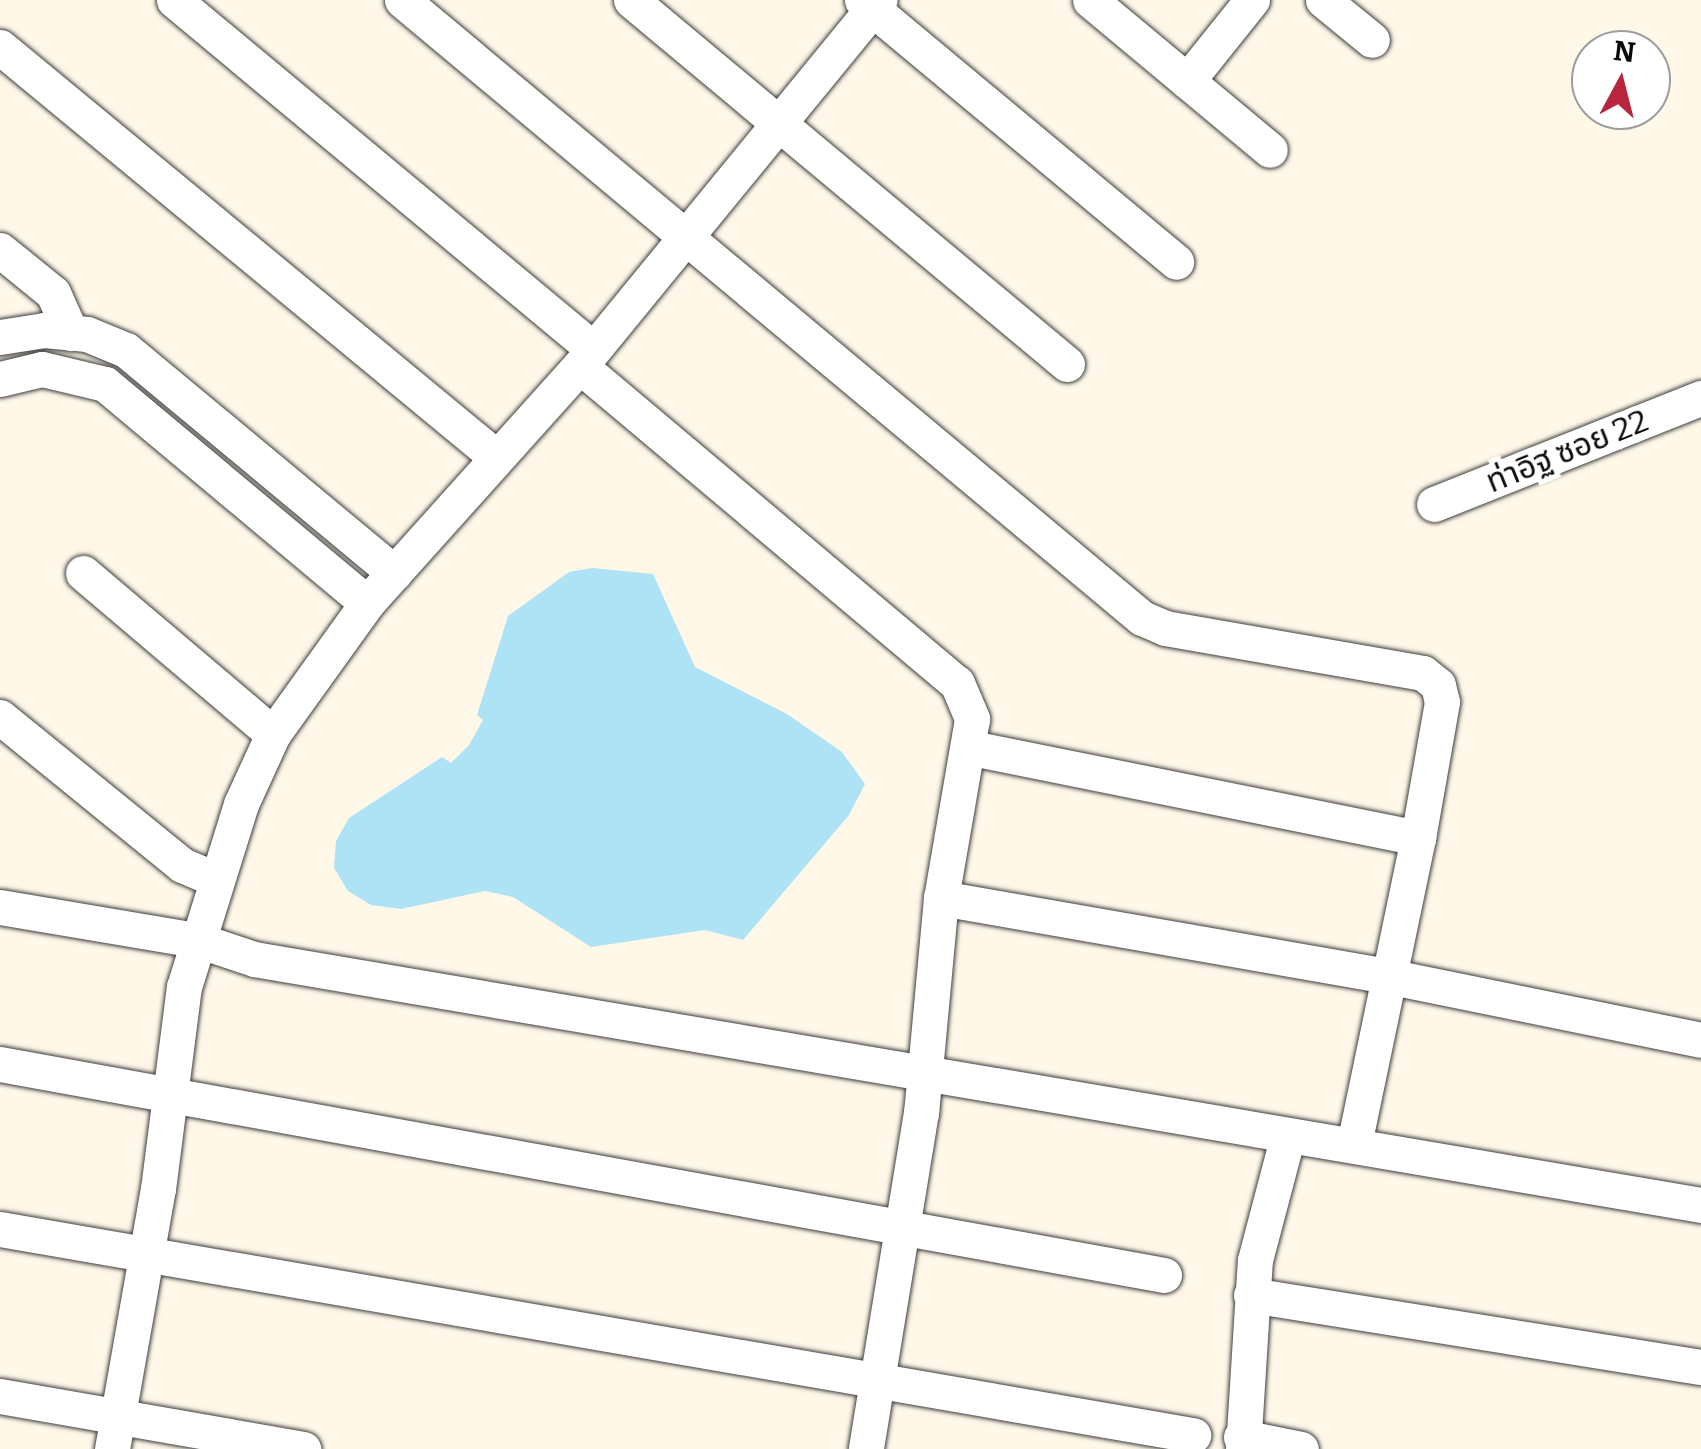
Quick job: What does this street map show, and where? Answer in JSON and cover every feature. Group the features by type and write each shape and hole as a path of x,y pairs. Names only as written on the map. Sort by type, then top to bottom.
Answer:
{"street":[{"path":"174,0 958,684 972,719 972,748 942,898 903,1226 866,1449"},
{"path":"402,0 1142,618 1165,628 1423,673 1438,685 1442,702 1418,838 1354,1145"},
{"path":"630,0 1067,364"},
{"path":"1090,0 1270,150"},
{"path":"1187,81 1252,0"},
{"path":"1323,0 1372,40"},
{"path":"115,1433 184,987 200,941 214,879 273,734 367,603 688,238 871,3 1176,262"},
{"path":"0,46 495,456"},
{"path":"0,250 53,293 71,333"},
{"path":"0,337 71,333 126,350 160,372 395,573"},
{"path":"0,379 42,370 105,384 367,603"},
{"name":"ท่าอิฐ ซอย 22","path":"1434,504 1701,398"},
{"path":"83,572 273,734"},
{"path":"0,717 182,865 214,879"},
{"path":"972,748 1418,838"},
{"path":"942,898 1387,976 1701,1040"},
{"path":"0,907 200,941 254,959 1701,1205"},
{"path":"0,1064 1164,1275"},
{"path":"1288,1135 1251,1295 1242,1443 1300,1449"},
{"path":"0,1229 1194,1435"},
{"path":"1251,1295 1701,1367"},
{"path":"0,1396 115,1433 303,1449"}],"water":[{"path":"592,568 653,574 695,667 787,714 842,752 865,784 849,815 743,940 705,930 591,947 513,897 485,891 401,909 371,905 348,891 334,868 336,841 349,818 442,757 451,763 469,745 483,720 477,715 508,616 569,572"}]}
